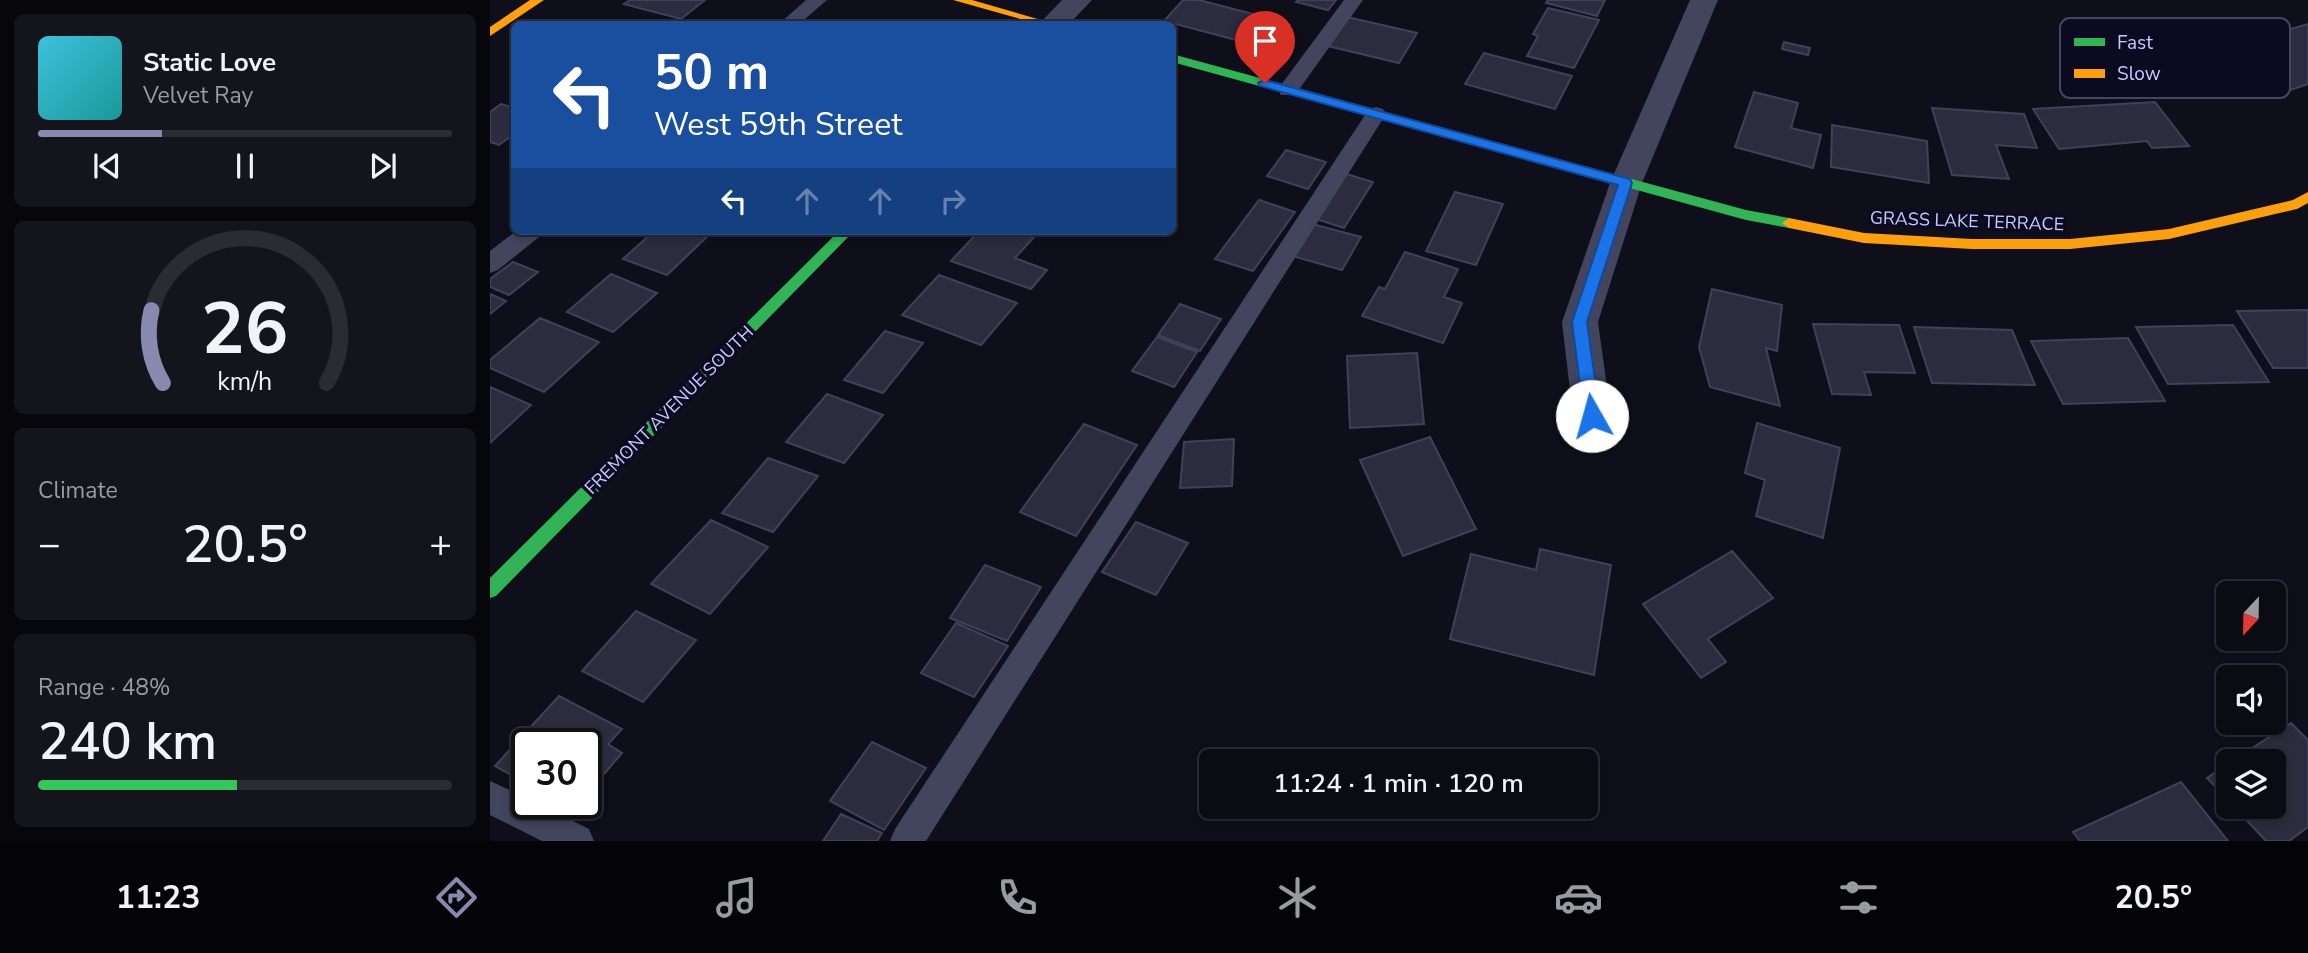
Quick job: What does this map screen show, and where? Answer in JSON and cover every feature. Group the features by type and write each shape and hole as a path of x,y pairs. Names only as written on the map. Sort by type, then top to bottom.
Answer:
{"street":[{"path":"490,32 538,0"},
{"path":"959,0 1040,21"},
{"path":"1054,21 1078,0"},
{"path":"1592,416 1580,322 1626,183 1704,0"},
{"name":"GRASS LAKE TERRACE","path":"1176,59 1746,215 1864,238 1972,244 2070,244 2169,234 2297,204 2308,197"},
{"name":"FREMONT AVENUE SOUTH","path":"490,590 843,235"}],"lane":[{"path":"792,21 818,0"},
{"path":"1288,90 1354,0"},
{"path":"907,841 1376,114"},
{"path":"490,264 526,235"},
{"path":"490,797 577,841"}],"building":[{"path":"630,0 705,0 681,19 624,4"},
{"path":"1183,0 1199,0 1265,17 1244,42 1176,24 1176,21 1164,21"},
{"path":"1336,0 1328,10 1296,2"},
{"path":"1548,0 1605,0 1597,16 1546,3"},
{"path":"1548,8 1599,20 1574,68 1527,56 1538,36 1533,34"},
{"path":"1347,17 1417,33 1399,63 1328,46"},
{"path":"2308,24 2308,84 2290,90 2290,29"},
{"path":"1784,42 1810,48 1808,55 1782,49"},
{"path":"1484,53 1572,76 1555,109 1465,84"},
{"path":"1754,92 1798,103 1791,128 1821,135 1813,168 1735,147"},
{"path":"2155,102 2189,146 2152,148 2147,141 2059,149 2033,109"},
{"path":"501,104 511,107 511,136 499,145 490,142 490,112"},
{"path":"1932,108 2024,114 2037,148 1996,145 2009,179 1952,175"},
{"path":"1832,125 1927,141 1929,183 1831,167"},
{"path":"1286,150 1326,162 1308,189 1267,176"},
{"path":"1343,173 1373,182 1344,228 1313,218"},
{"path":"1455,192 1503,204 1476,265 1426,251"},
{"path":"1259,200 1295,212 1253,271 1215,259"},
{"path":"1312,224 1361,237 1342,270 1292,256"},
{"path":"650,235 709,235 667,275 623,259"},
{"path":"975,235 1032,235 1035,236 1015,258 1047,270 1031,289 951,261"},
{"path":"1405,252 1458,269 1444,297 1462,303 1443,343 1362,316 1379,287 1385,289"},
{"path":"513,262 538,272 509,295 490,287 490,279"},
{"path":"611,274 657,293 613,332 567,312"},
{"path":"939,275 1017,303 981,345 902,315"},
{"path":"1712,289 1782,305 1777,351 1766,348 1780,406 1710,387 1699,347"},
{"path":"490,294 506,301 490,314"},
{"path":"1180,304 1221,319 1200,351 1158,335"},
{"path":"2308,310 2308,368 2273,368 2237,311"},
{"path":"540,318 599,342 544,392 490,368 490,360"},
{"path":"1813,324 1899,325 1915,373 1864,372 1871,395 1832,394"},
{"path":"2233,325 2269,382 2168,384 2136,327"},
{"path":"1914,327 2012,330 2035,385 1932,383"},
{"path":"885,331 923,343 883,393 844,380"},
{"path":"1157,337 1197,352 1174,387 1132,371"},
{"path":"2128,338 2165,401 2063,404 2031,341"},
{"path":"1417,353 1424,424 1350,428 1347,356"},
{"path":"490,387 531,405 490,443"},
{"path":"827,394 883,415 844,463 786,442"},
{"path":"1757,423 1840,448 1823,538 1756,516 1765,480 1745,473"},
{"path":"1084,424 1137,445 1076,536 1020,512"},
{"path":"1430,437 1476,529 1403,556 1360,460"},
{"path":"1234,439 1232,486 1180,488 1184,442"},
{"path":"768,458 818,476 773,532 722,513"},
{"path":"711,520 768,547 710,614 651,584"},
{"path":"1136,522 1188,543 1156,595 1102,572"},
{"path":"1540,549 1611,565 1594,675 1450,639 1471,554 1536,570"},
{"path":"1732,551 1773,598 1708,639 1726,662 1701,678 1643,604"},
{"path":"985,565 1041,587 1007,641 950,618"},
{"path":"636,611 696,640 643,702 582,671"},
{"path":"956,623 1008,646 974,697 921,673"},
{"path":"559,696 622,729 608,744 622,753 602,776 602,728 530,728"},
{"path":"2291,723 2308,740 2308,827 2289,841 2266,841 2245,819 2286,819 2286,749 2251,749 2272,735 2286,735 2286,726"},
{"path":"872,742 926,768 884,830 830,801"},
{"path":"511,748 511,775 495,766"},
{"path":"2216,772 2216,787 2207,778"},
{"path":"2181,782 2228,841 2080,841 2073,832"},
{"path":"841,814 882,833 877,841 823,841"}],"traffic: fast":[{"path":"1176,59 1746,215 1789,223"},
{"path":"490,590 843,235"}],"traffic: slow":[{"path":"490,32 538,0"},
{"path":"959,0 1038,21"},
{"path":"1789,223 1864,238 1972,244 2070,244 2169,234 2297,204 2308,197"}],"route":[{"path":"1265,83 1626,183 1580,322 1592,416"}]}
